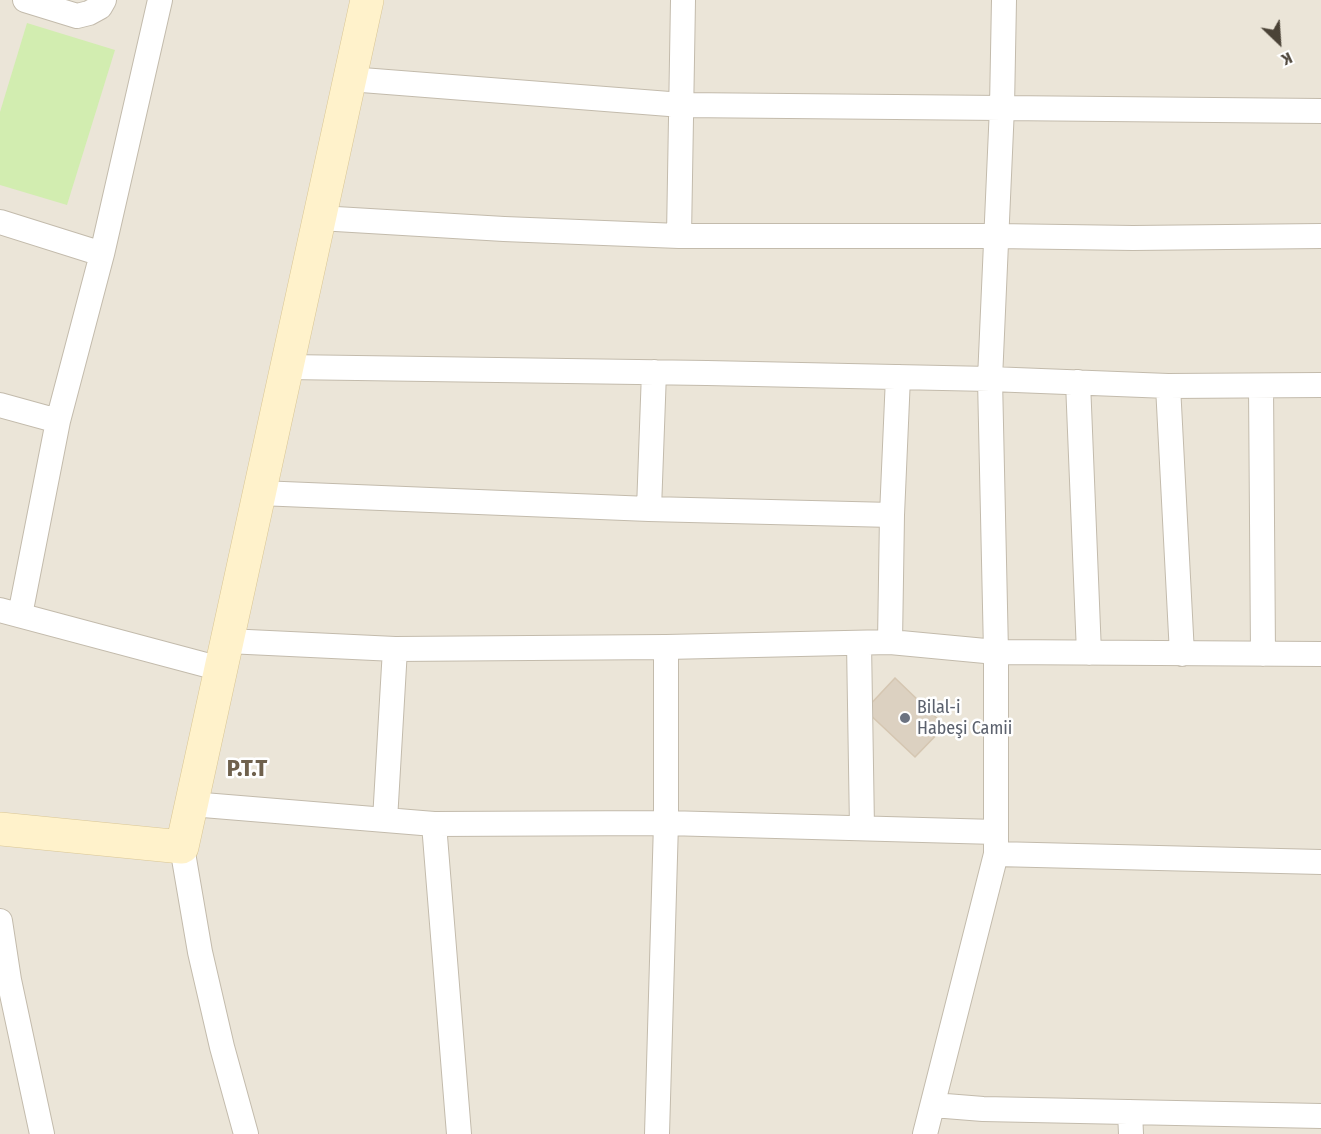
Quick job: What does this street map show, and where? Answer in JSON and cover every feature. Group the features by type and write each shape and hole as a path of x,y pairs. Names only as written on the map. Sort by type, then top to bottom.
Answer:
{"street":[{"path":"33,1 77,16 100,7 104,0"},
{"path":"160,0 102,254 10,612 224,655 395,649 666,647 890,642 996,652 1321,654"},
{"path":"246,1134 222,1047 200,952 182,847 367,0"},
{"path":"679,236 683,0"},
{"path":"926,1134 996,843 996,652 990,379 1002,107 1004,0"},
{"path":"350,79 682,105 1321,111"},
{"path":"319,218 679,236 1133,238 1321,236"},
{"path":"0,222 102,254"},
{"path":"286,367 898,377 1168,386 1321,385"},
{"path":"649,509 654,372"},
{"path":"890,642 892,515 898,377"},
{"path":"1078,382 1089,653"},
{"path":"1168,386 1182,654"},
{"path":"1261,386 1263,654"},
{"path":"0,405 58,421"},
{"path":"259,493 649,509 892,515"},
{"path":"859,643 862,828"},
{"path":"657,1134 666,823 666,647"},
{"path":"385,820 395,649"},
{"path":"191,804 434,824 666,823 862,828 996,843 1321,862"},
{"path":"434,824 459,1134"},
{"path":"0,829 182,847"},
{"path":"0,921 9,980 42,1134"},
{"path":"933,1105 1131,1123 1321,1116"}],"shaded area":[{"path":"0,0 1321,0 1321,1134 0,1134"}],"green space":[{"path":"27,23 115,50 67,205 0,185 0,112"}],"building":[{"name":"Bilal-i Habeşi Camii","path":"895,678 945,726 915,757 865,710"}],"place":[{"name":"Bilal-i Habeşi Camii","path":"905,718"}],"district":[{"name":"P.T.T","path":"247,769"}]}
